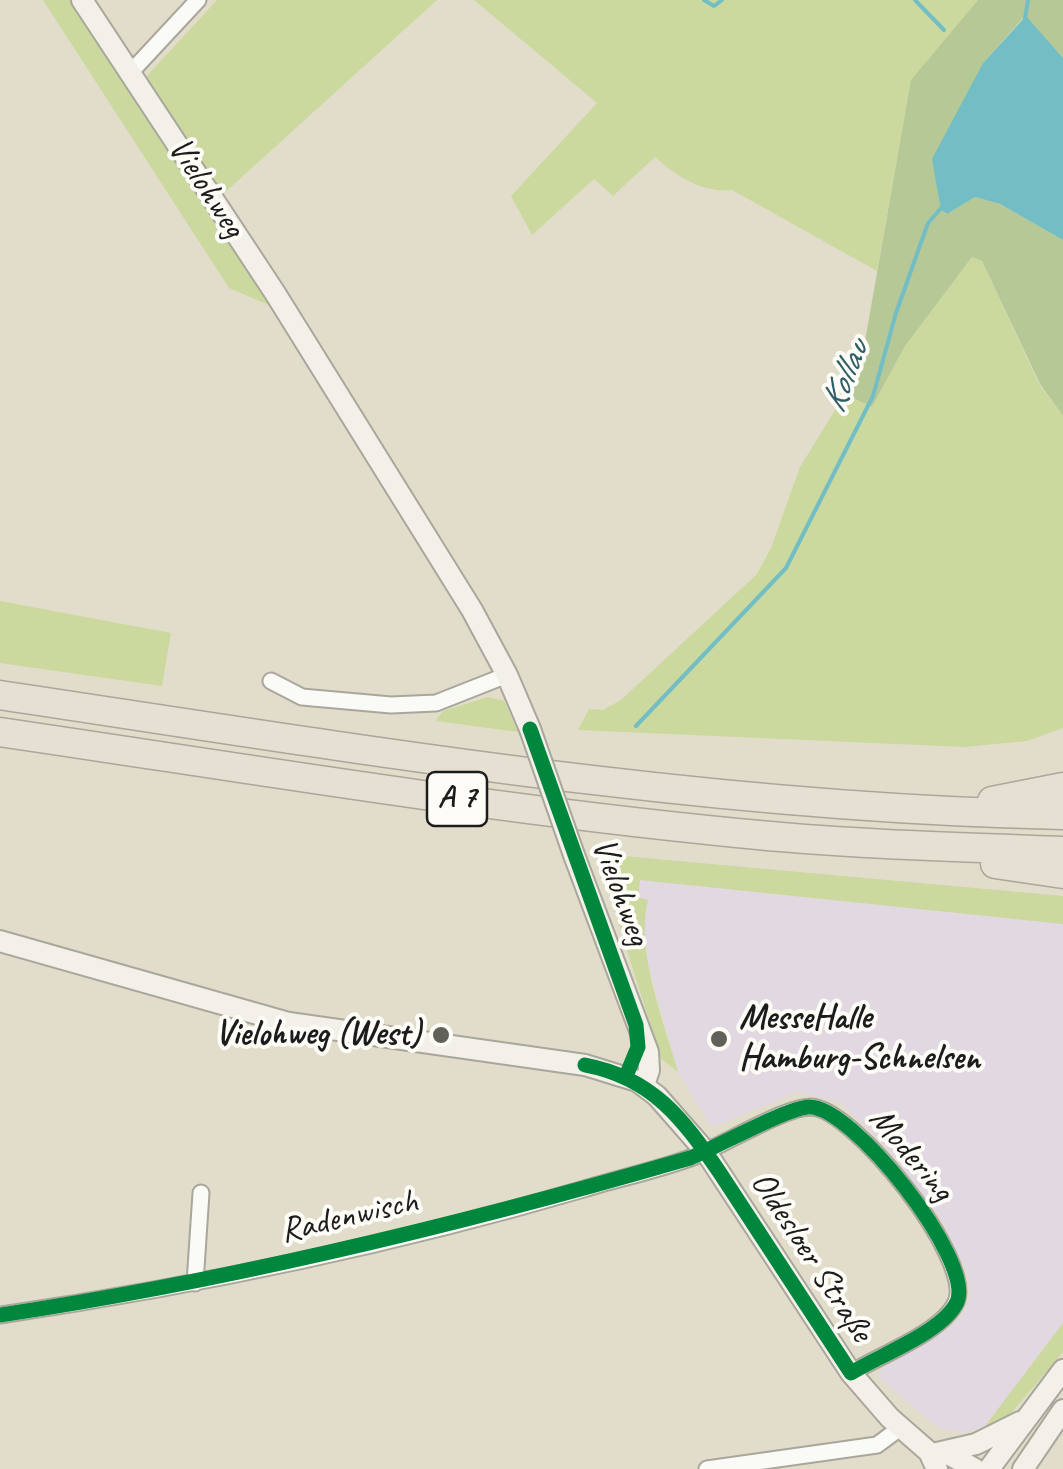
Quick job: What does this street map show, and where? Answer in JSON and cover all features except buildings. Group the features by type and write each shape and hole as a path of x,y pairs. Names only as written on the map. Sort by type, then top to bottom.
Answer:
{"highway":[{"name":"A 7","path":"0,695 530,774 687,792 932,811 1063,815"},
{"name":"A 7","path":"0,714 127,713"},
{"name":"A 7","path":"0,714 126,751"},
{"name":"A 7","path":"0,732 579,816 741,834 1063,851"},
{"path":"932,811 1063,787"},
{"path":"916,846 974,861 1063,874"}],"main road":[{"name":"Vielohweg","path":"82,0 275,293 472,610 507,676 530,729 650,1063 635,1081"},
{"path":"0,940 288,1023 585,1065 635,1081"},
{"name":"Oldesloer Straße","path":"635,1081 706,1152 851,1373 900,1428 934,1458 950,1454 975,1469"},
{"path":"989,1469 1063,1370"},
{"path":"1024,1469 1063,1410"},
{"path":"934,1458 976,1444 1026,1419"}],"street":[{"path":"130,73 198,0"},
{"path":"270,681 302,696 391,705 436,702 507,676"},
{"name":"Modering","path":"706,1152 800,1108 824,1109 851,1128 930,1222 957,1273 957,1301 938,1324 851,1373"},
{"name":"Radenwisch","path":"0,1315 195,1283 373,1244 540,1202 706,1152"},
{"path":"195,1283 200,1193"},
{"path":"706,1469 877,1445 900,1428"}],"shaded area":[{"path":"639,880 1063,924 1063,1323 985,1426 963,1433 939,1428 877,1376 887,1363 950,1326 963,1313 971,1296 968,1275 941,1219 889,1150 840,1102 797,1092 712,1128 678,1072 648,963 643,921 648,901 638,897"}],"green space":[{"path":"43,0 73,0 271,306 229,288"},
{"path":"217,0 437,0 222,195 145,78"},
{"path":"474,0 978,0 911,81 877,271 732,190 711,189 691,182 655,157 613,196 594,179 532,235 511,196 597,103"},
{"path":"978,0 1063,0 1063,58 1025,16 983,63 941,210 946,214 975,197 1000,204 1063,240 1063,416 1040,384 982,261 972,257 905,346 872,407 845,394 865,341 911,80"},
{"path":"972,257 982,261 1039,384 1063,416 1063,728 1027,741 964,747 578,730 589,709 603,710 621,700 757,574 771,548 800,467 845,394 872,407 905,346"},
{"path":"0,601 171,633 162,686 0,663"},
{"path":"488,697 504,701 518,732 436,721 443,711"},
{"path":"601,854 1063,896 1063,924 640,880 638,897 648,900 648,964 678,1072 661,1059 604,877"},
{"path":"1063,1323 1063,1352 1007,1418 985,1426"}],"water":[{"path":"1026,16 1063,58 1063,240 1000,204 975,197 947,214 941,210 932,159 983,63"}],"waterway":[{"path":"704,0 714,6 722,0"},
{"path":"915,0 944,30"},
{"name":"Kollau","path":"1025,19 1028,0"},
{"name":"Kollau","path":"636,726 786,568 873,396 896,313 928,223 943,206"}],"cycle path":[{"path":"530,729 636,1025 638,1047 626,1076"},
{"path":"0,1315 261,1267 519,1205 690,1158 702,1153 717,1146 768,1121 809,1107 828,1113 853,1131 906,1188 948,1254 958,1282 957,1302 950,1313 925,1333 851,1373 720,1173 706,1153 693,1135 648,1091 609,1071 585,1065"}],"place":[{"name":"Vielohweg (West)","path":"441,1035"},
{"name":"MesseHalle Hamburg-Schnelsen","path":"719,1039"}]}
